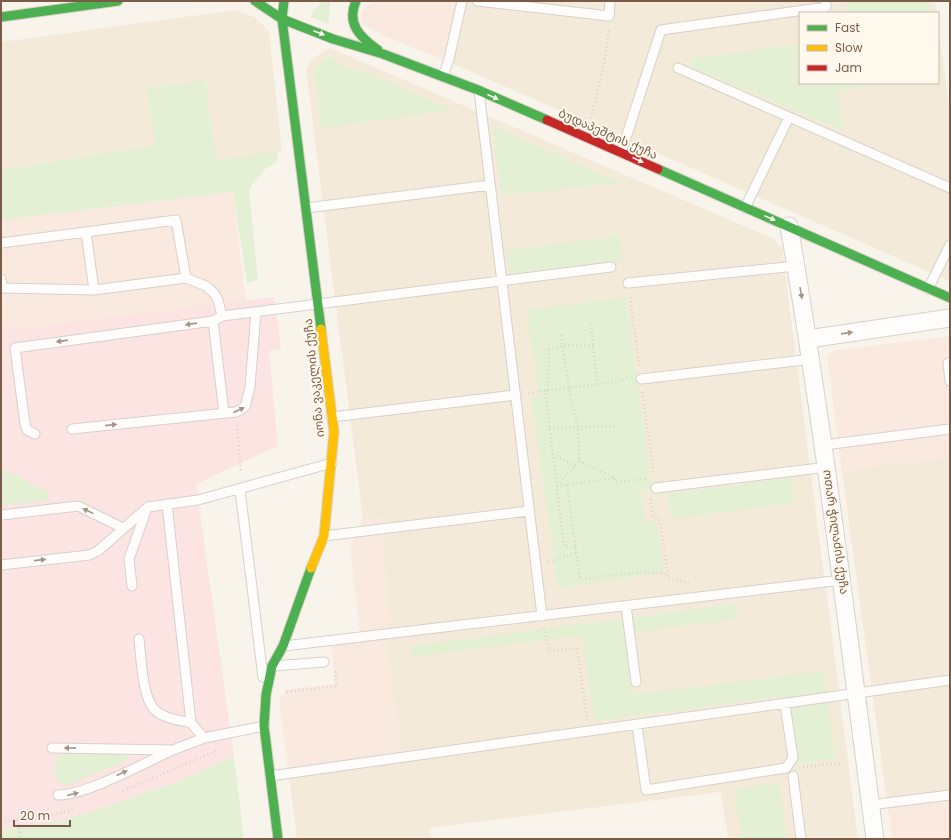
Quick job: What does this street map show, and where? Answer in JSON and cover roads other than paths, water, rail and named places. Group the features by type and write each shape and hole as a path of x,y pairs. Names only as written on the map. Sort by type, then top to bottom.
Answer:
{"main road":[{"path":"1,17 18,10 118,1"},
{"name":"ბუდაპეშტის ქუჩა","path":"255,1 282,19 333,39 383,54 478,90 950,298"},
{"name":"იონა ვაკელის ქუჩა","path":"278,839 264,726 266,695 272,666 284,646 302,589 324,536 334,432 282,19 284,1"},
{"path":"356,1 352,11 353,24 357,32 363,39 383,54"}],"street":[{"name":"ოთარ ჭილაძის ქუჩა","path":"789,226 812,359 875,839"},
{"path":"808,338 950,318"}],"lane":[{"path":"442,76 449,59 462,1"},
{"path":"477,1 610,16 610,1"},
{"path":"621,153 661,30 826,7 825,1"},
{"path":"678,68 950,188"},
{"path":"478,90 542,616"},
{"path":"745,208 789,117"},
{"path":"306,208 490,185"},
{"path":"1,243 176,220 186,278"},
{"path":"86,232 94,290"},
{"path":"928,289 950,246"},
{"path":"628,283 796,266"},
{"path":"35,434 27,430 25,424 14,348 213,321 222,316 611,267"},
{"path":"1,279 2,288 94,290 186,278 206,286 212,292 218,300 222,316"},
{"path":"72,429 236,412 246,407 256,312"},
{"path":"213,321 224,413"},
{"path":"641,379 812,359"},
{"path":"948,363 950,380"},
{"path":"332,416 515,394"},
{"path":"824,445 950,429"},
{"path":"1,565 89,555 98,551 148,507 198,500 332,463"},
{"path":"656,488 827,467"},
{"path":"241,489 266,695"},
{"path":"167,504 191,723 204,738"},
{"path":"1,515 78,506 123,528"},
{"path":"132,586 129,559 148,507"},
{"path":"324,536 529,511"},
{"path":"284,646 842,580"},
{"path":"626,606 636,682"},
{"path":"139,639 143,680 148,697 155,711 170,718 191,723"},
{"path":"272,666 324,662"},
{"path":"270,776 950,680"},
{"path":"637,725 646,790 786,768 793,758 785,704"},
{"path":"58,795 70,795 87,790 173,750 204,738 264,726"},
{"path":"52,748 173,750"},
{"path":"793,776 801,839"},
{"path":"870,805 950,795"}]}
